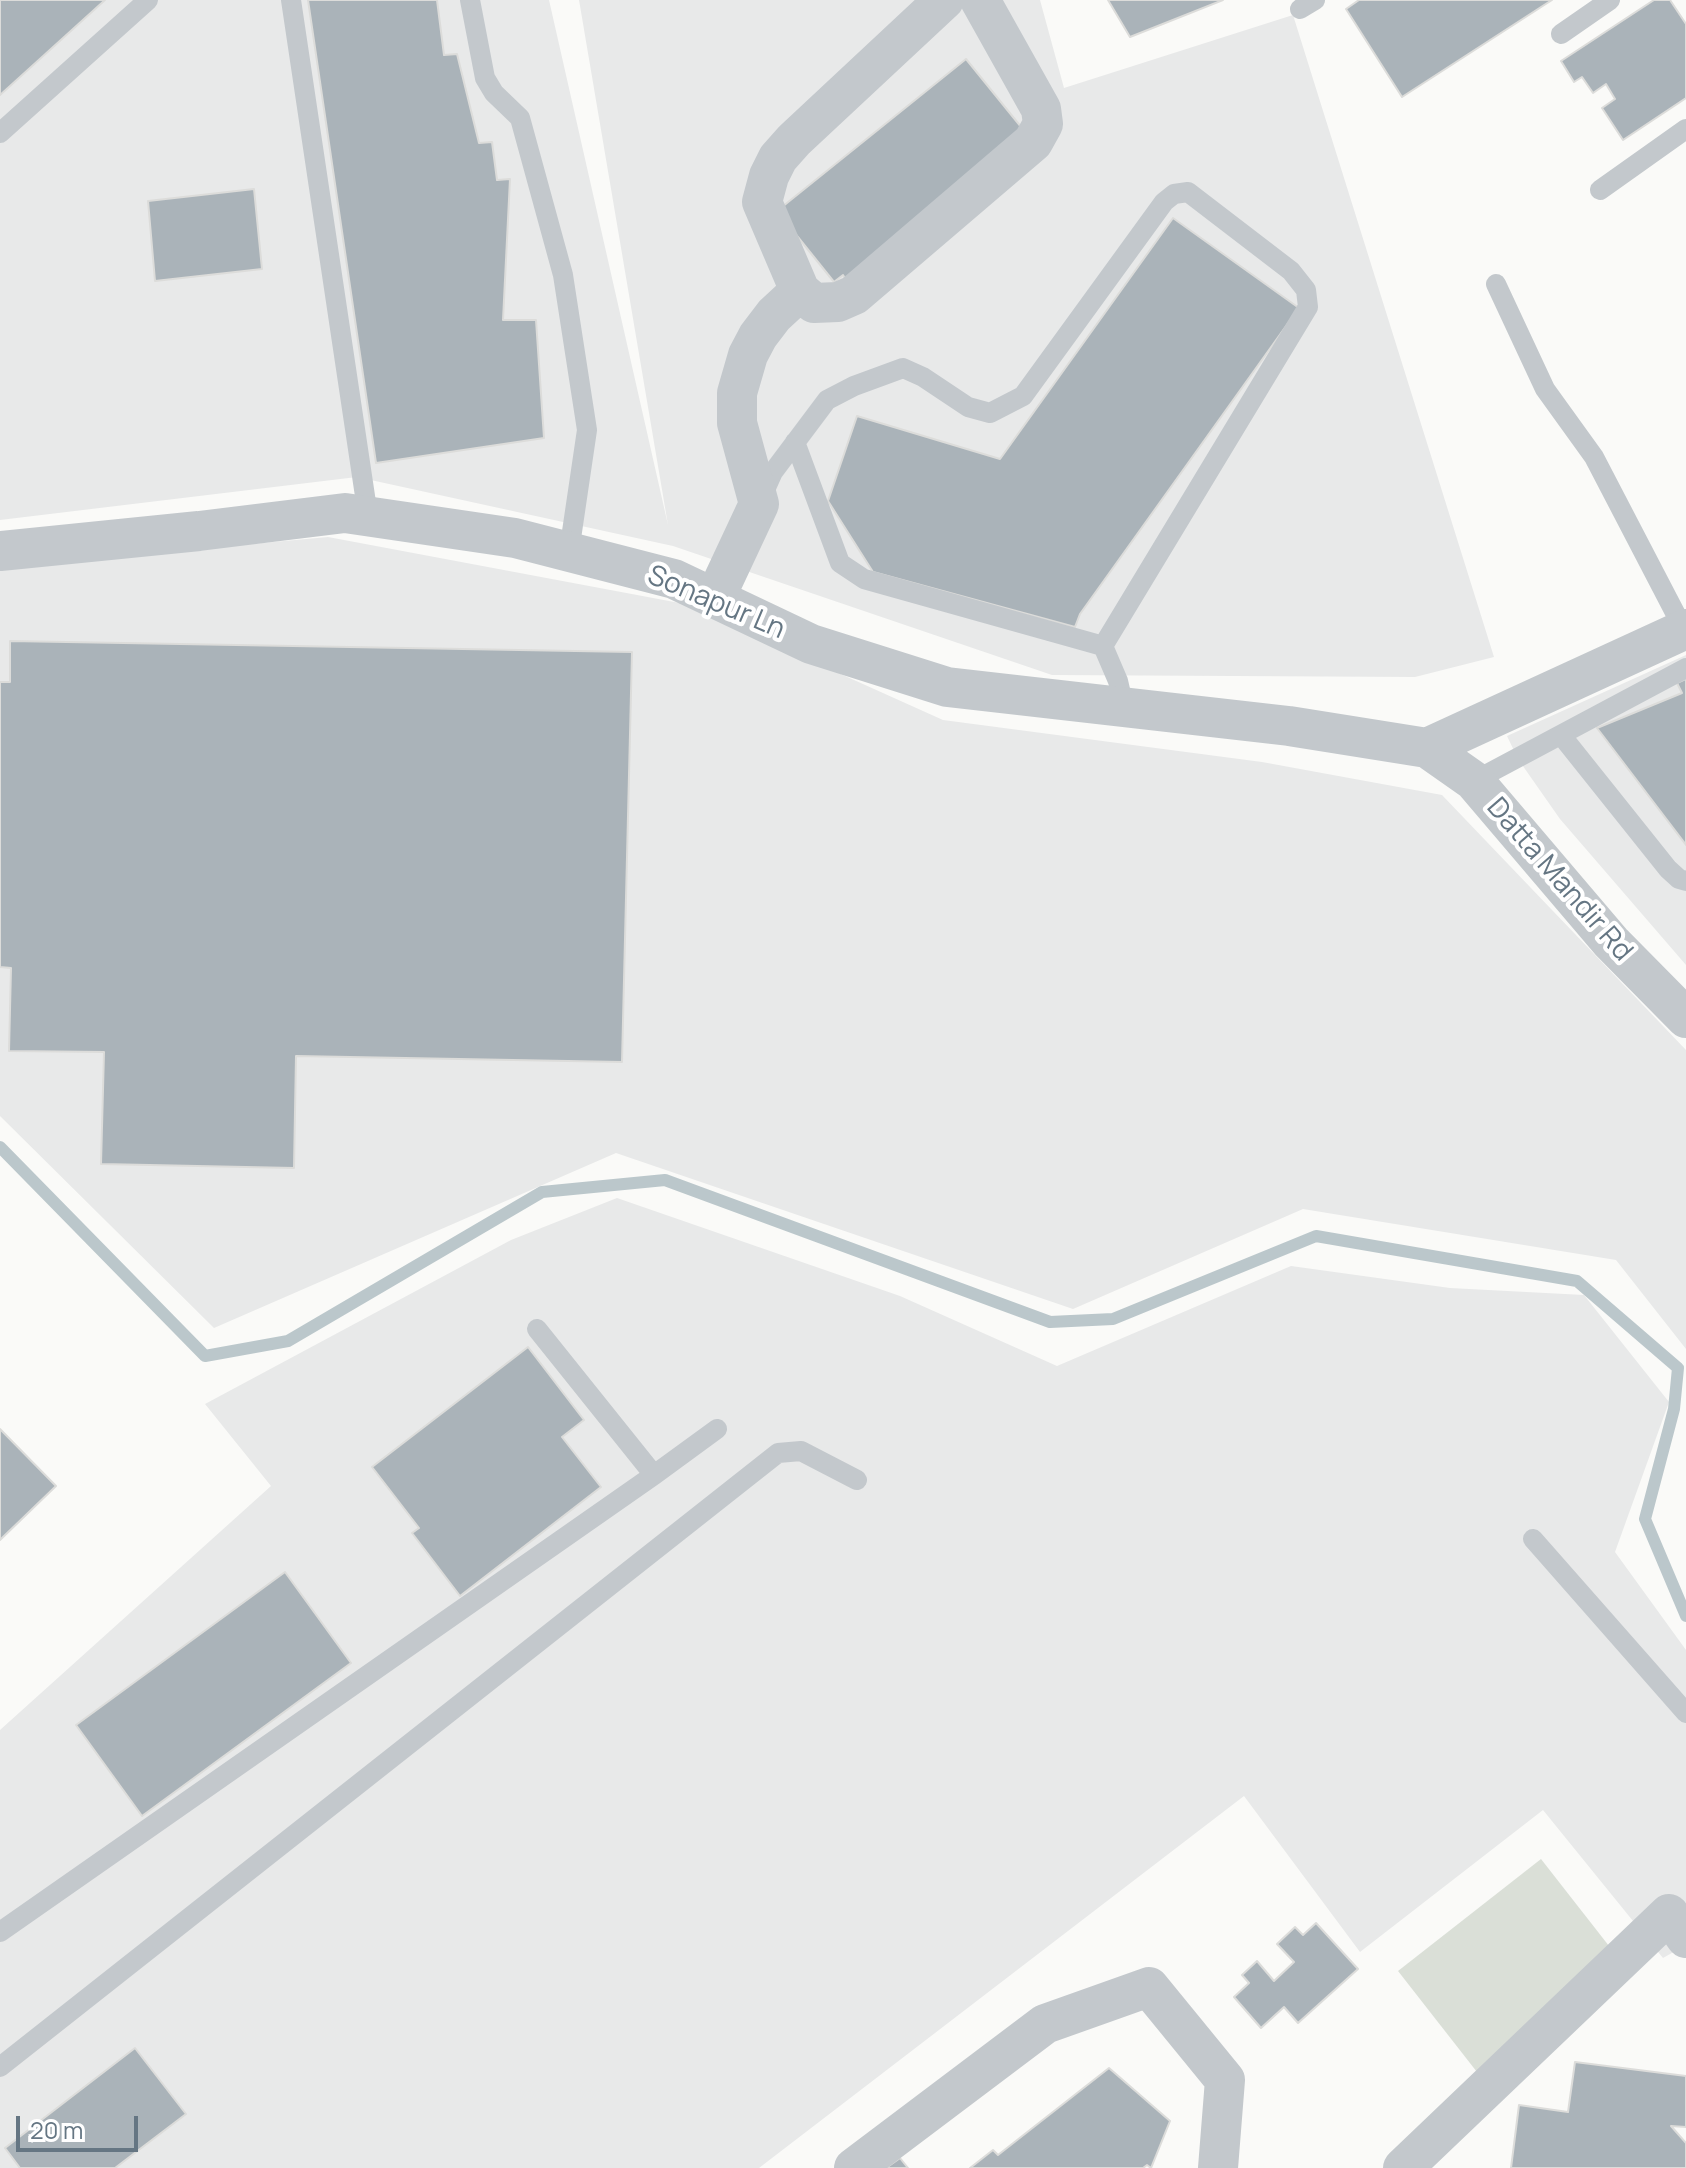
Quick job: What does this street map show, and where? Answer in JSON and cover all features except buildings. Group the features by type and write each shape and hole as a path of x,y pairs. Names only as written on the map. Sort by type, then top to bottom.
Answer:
{"street":[{"path":"944,0 794,140 774,167 762,202 800,291 814,303 838,302 854,295 1033,142 1043,124 1041,109 980,0"},
{"path":"715,598 759,504 737,423 737,393 748,355 758,336 774,315 800,291"},
{"name":"Sonapur Ln","path":"0,551 345,513 368,516 515,538 674,579 811,644 947,687 1289,726 1427,748"},
{"path":"1427,748 1685,643"},
{"name":"Datta Mandir Rd","path":"1427,748 1474,781 1611,942 1686,1018"},
{"path":"1403,2168 1669,1914 1686,1938"},
{"path":"854,2168 1045,2024 1149,1987 1225,2080 1218,2168"}],"lane":[{"path":"0,133 148,0"},
{"path":"291,0 368,516"},
{"path":"470,0 485,78 494,93 520,118 563,275 587,430 569,552"},
{"path":"1561,34 1610,0"},
{"path":"1600,190 1686,129"},
{"path":"759,504 773,472 827,400 854,386 903,368 923,377 968,407 990,413 1023,396 1164,202 1174,194 1188,192 1291,271 1306,290 1308,307 1103,646"},
{"path":"1474,781 1561,735 1685,643 1594,457 1545,389 1496,284"},
{"path":"795,442 840,563 864,579 1103,646"},
{"path":"1103,646 1118,681 1124,707"},
{"path":"1561,735 1668,869 1686,881"},
{"path":"537,1329 654,1475"},
{"path":"0,1932 717,1429"},
{"path":"0,2067 778,1453 801,1451 857,1480"},
{"path":"1533,1539 1686,1713"}],"shaded area":[{"path":"0,0 549,0 668,525 579,0 1040,0 1064,88 1293,15 1494,657 1415,677 1052,675 673,546 357,477 0,520"},
{"path":"328,537 685,604 943,720 1262,762 1442,795 1686,1050 1686,1349 1616,1260 1303,1209 1073,1309 616,1153 214,1328 0,1116 0,567"},
{"path":"1686,655 1686,965 1560,819 1518,759 1507,736"},
{"path":"617,1198 900,1296 1057,1366 1291,1266 1450,1288 1584,1295 1669,1402 1615,1552 1686,1650 1686,1945 1663,1958 1543,1810 1360,1952 1244,1796 759,2168 0,2168 0,1730 271,1486 205,1404 511,1240"},
{"path":"1541,1859 1627,1969 1484,2081 1398,1971"}],"waterway":[{"path":"0,1147 205,1356 288,1341 542,1192 665,1180 1050,1322 1113,1319 1316,1236 1577,1281 1678,1368 1674,1409 1645,1519 1686,1616"}]}
